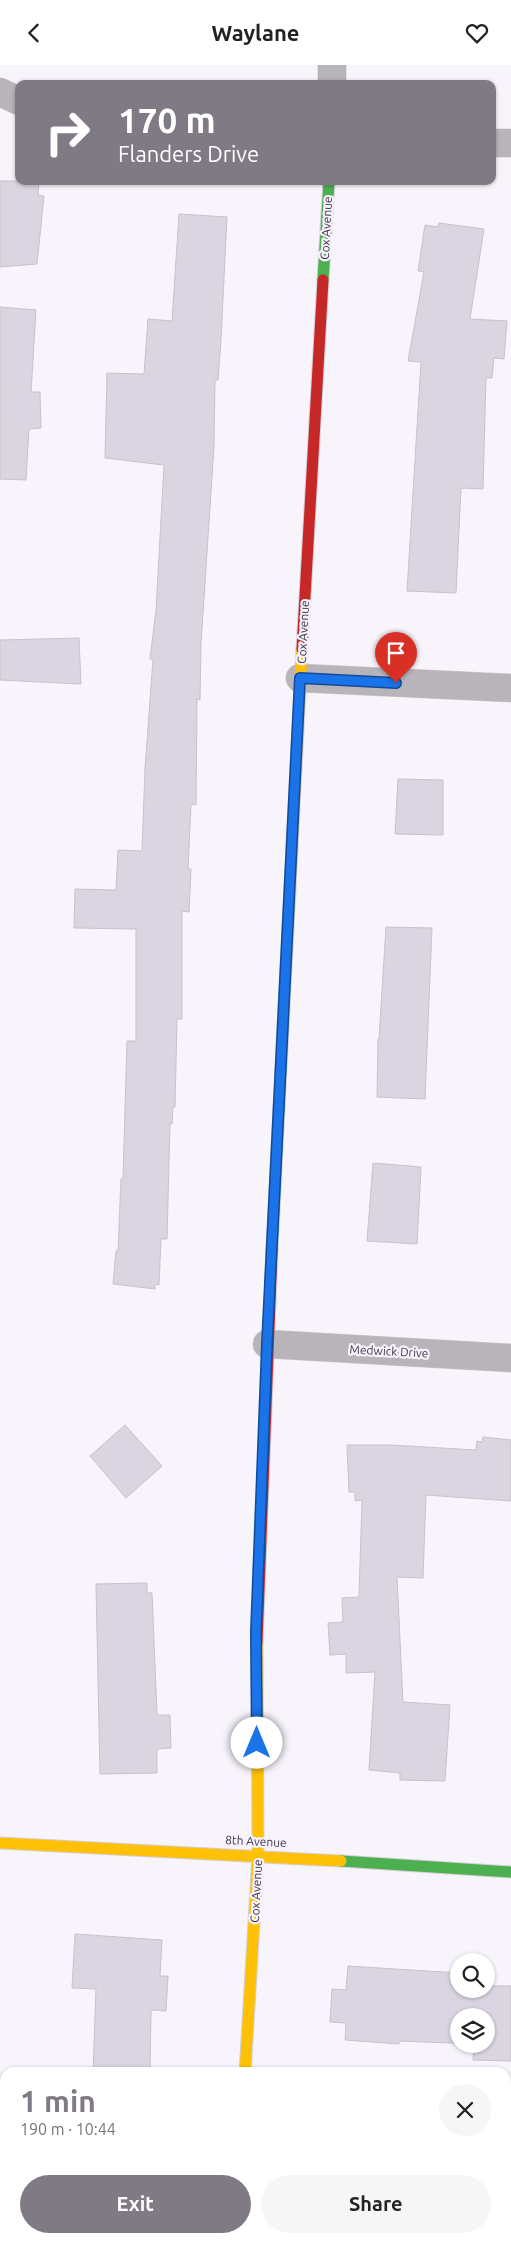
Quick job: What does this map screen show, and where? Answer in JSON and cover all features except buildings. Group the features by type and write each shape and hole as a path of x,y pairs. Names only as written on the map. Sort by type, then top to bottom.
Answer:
{"street":[{"path":"332,65 332,80"},
{"path":"0,92 15,99"},
{"path":"496,143 511,143"},
{"name":"Cox Avenue","path":"245,2067 258,1855 256,1632 267,1344 300,678 329,185"},
{"path":"300,678 511,688"},
{"name":"Medwick Drive","path":"267,1344 511,1358"},
{"name":"8th Avenue","path":"0,1843 258,1855 511,1872"}],"traffic: fast":[{"path":"323,280 329,185"},
{"path":"272,1250 283,1027"},
{"path":"341,1861 511,1872"}],"traffic: slow":[{"path":"283,1027 302,649"},
{"path":"245,2067 258,1855 257,1643"},
{"path":"0,1843 341,1861"}],"traffic: jam":[{"path":"302,649 323,280"},
{"path":"257,1643 272,1250"}],"route":[{"path":"257,1743 256,1632 267,1344 300,678 396,683"}]}
